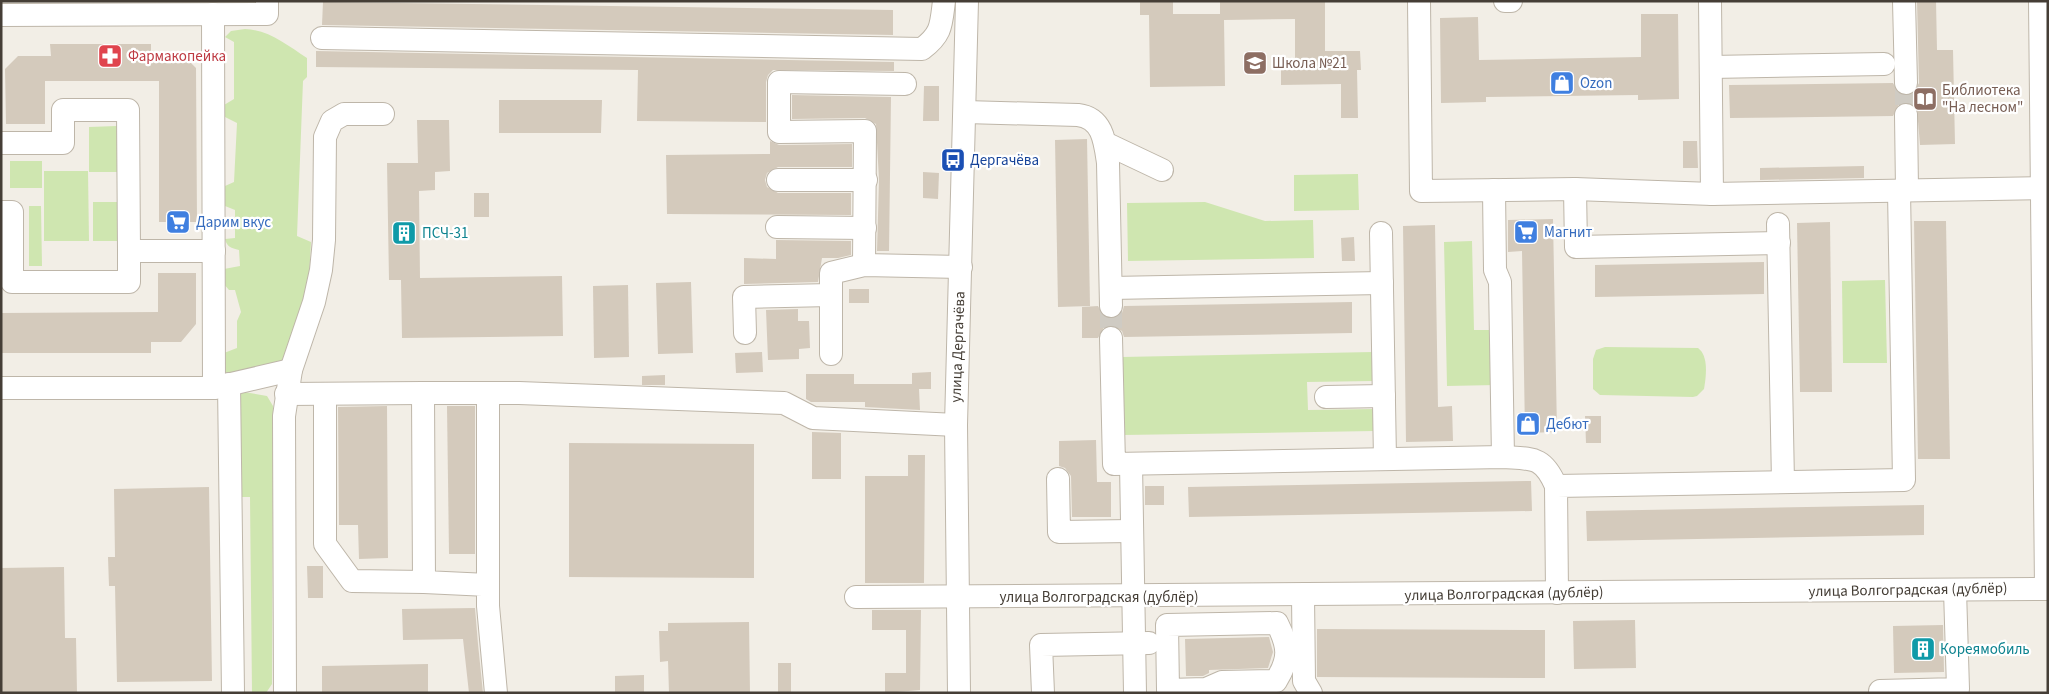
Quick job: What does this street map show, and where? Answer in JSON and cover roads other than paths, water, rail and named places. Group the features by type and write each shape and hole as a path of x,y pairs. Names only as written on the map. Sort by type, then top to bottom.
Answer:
{"street":[{"path":"322,38 922,48 936,38 944,1"},
{"name":"улица Дергачёва","path":"959,693 956,425 967,1"},
{"path":"1419,1 1421,192 1575,189 1712,194 1903,190 2044,178"},
{"path":"1505,1 1511,1"},
{"path":"1710,1 1712,194"},
{"path":"1904,1 1906,83"},
{"path":"1,14 213,14 267,8"},
{"path":"2043,8 2047,589"},
{"path":"213,14 214,251 233,693"},
{"path":"1711,67 1884,64"},
{"path":"864,265 866,131 778,132 779,82 905,84"},
{"path":"1,143 63,143 63,110 128,110 129,282 12,282 12,212 1,212"},
{"path":"965,112 1087,116 1095,121 1105,143 1108,164 1111,297 1382,283"},
{"path":"285,693 284,416 291,370 314,302 321,270 324,240 325,136 332,121 344,114 382,114"},
{"path":"1556,486 1904,480 1903,190 1906,115"},
{"path":"1105,143 1162,170"},
{"path":"778,180 866,180"},
{"path":"1575,189 1576,247 1779,234 1783,482"},
{"path":"1494,190 1495,270 1500,282 1503,457"},
{"path":"776,227 864,228"},
{"path":"1381,233 1385,459"},
{"path":"129,251 214,251"},
{"path":"831,354 831,274 864,265 961,267"},
{"path":"746,333 744,297 831,295"},
{"path":"1111,338 1114,464 1503,457 1533,459 1548,468 1556,486 1557,593"},
{"path":"1,388 221,386 291,370"},
{"path":"424,393 424,582"},
{"path":"286,394 488,393 784,403 813,418 956,425"},
{"path":"488,393 488,606 496,693"},
{"path":"325,394 325,544 352,581 488,585"},
{"path":"1326,397 1384,396"},
{"path":"1131,464 1135,693"},
{"path":"1058,479 1059,532 1132,531"},
{"name":"улица Волгоградская (дублёр)","path":"856,597 1303,596 2047,589"},
{"path":"1880,691 1958,689 1955,590"},
{"path":"1303,596 1304,681 1311,693"},
{"path":"1276,623 1286,642 1286,664 1276,681 1222,682 1206,689 1168,690 1167,642 1167,625 1276,623"},
{"path":"1043,693 1041,645 1167,642"}],"tunnel":[{"path":"1906,83 1906,115"},
{"path":"1111,306 1111,338"}],"place":[{"name":"Фармакопейка","path":"110,56"},
{"name":"Школа №21","path":"1255,63"},
{"name":"Ozon","path":"1562,83"},
{"name":"Библиотека \"На лесном\"","path":"1925,99"},
{"name":"Дергачёва","path":"953,160"},
{"name":"Дарим вкус","path":"178,222"},
{"name":"Магнит","path":"1526,232"},
{"name":"ПСЧ-31","path":"404,233"},
{"name":"Дебют","path":"1528,424"},
{"name":"Кореямобиль","path":"1923,649"}]}
